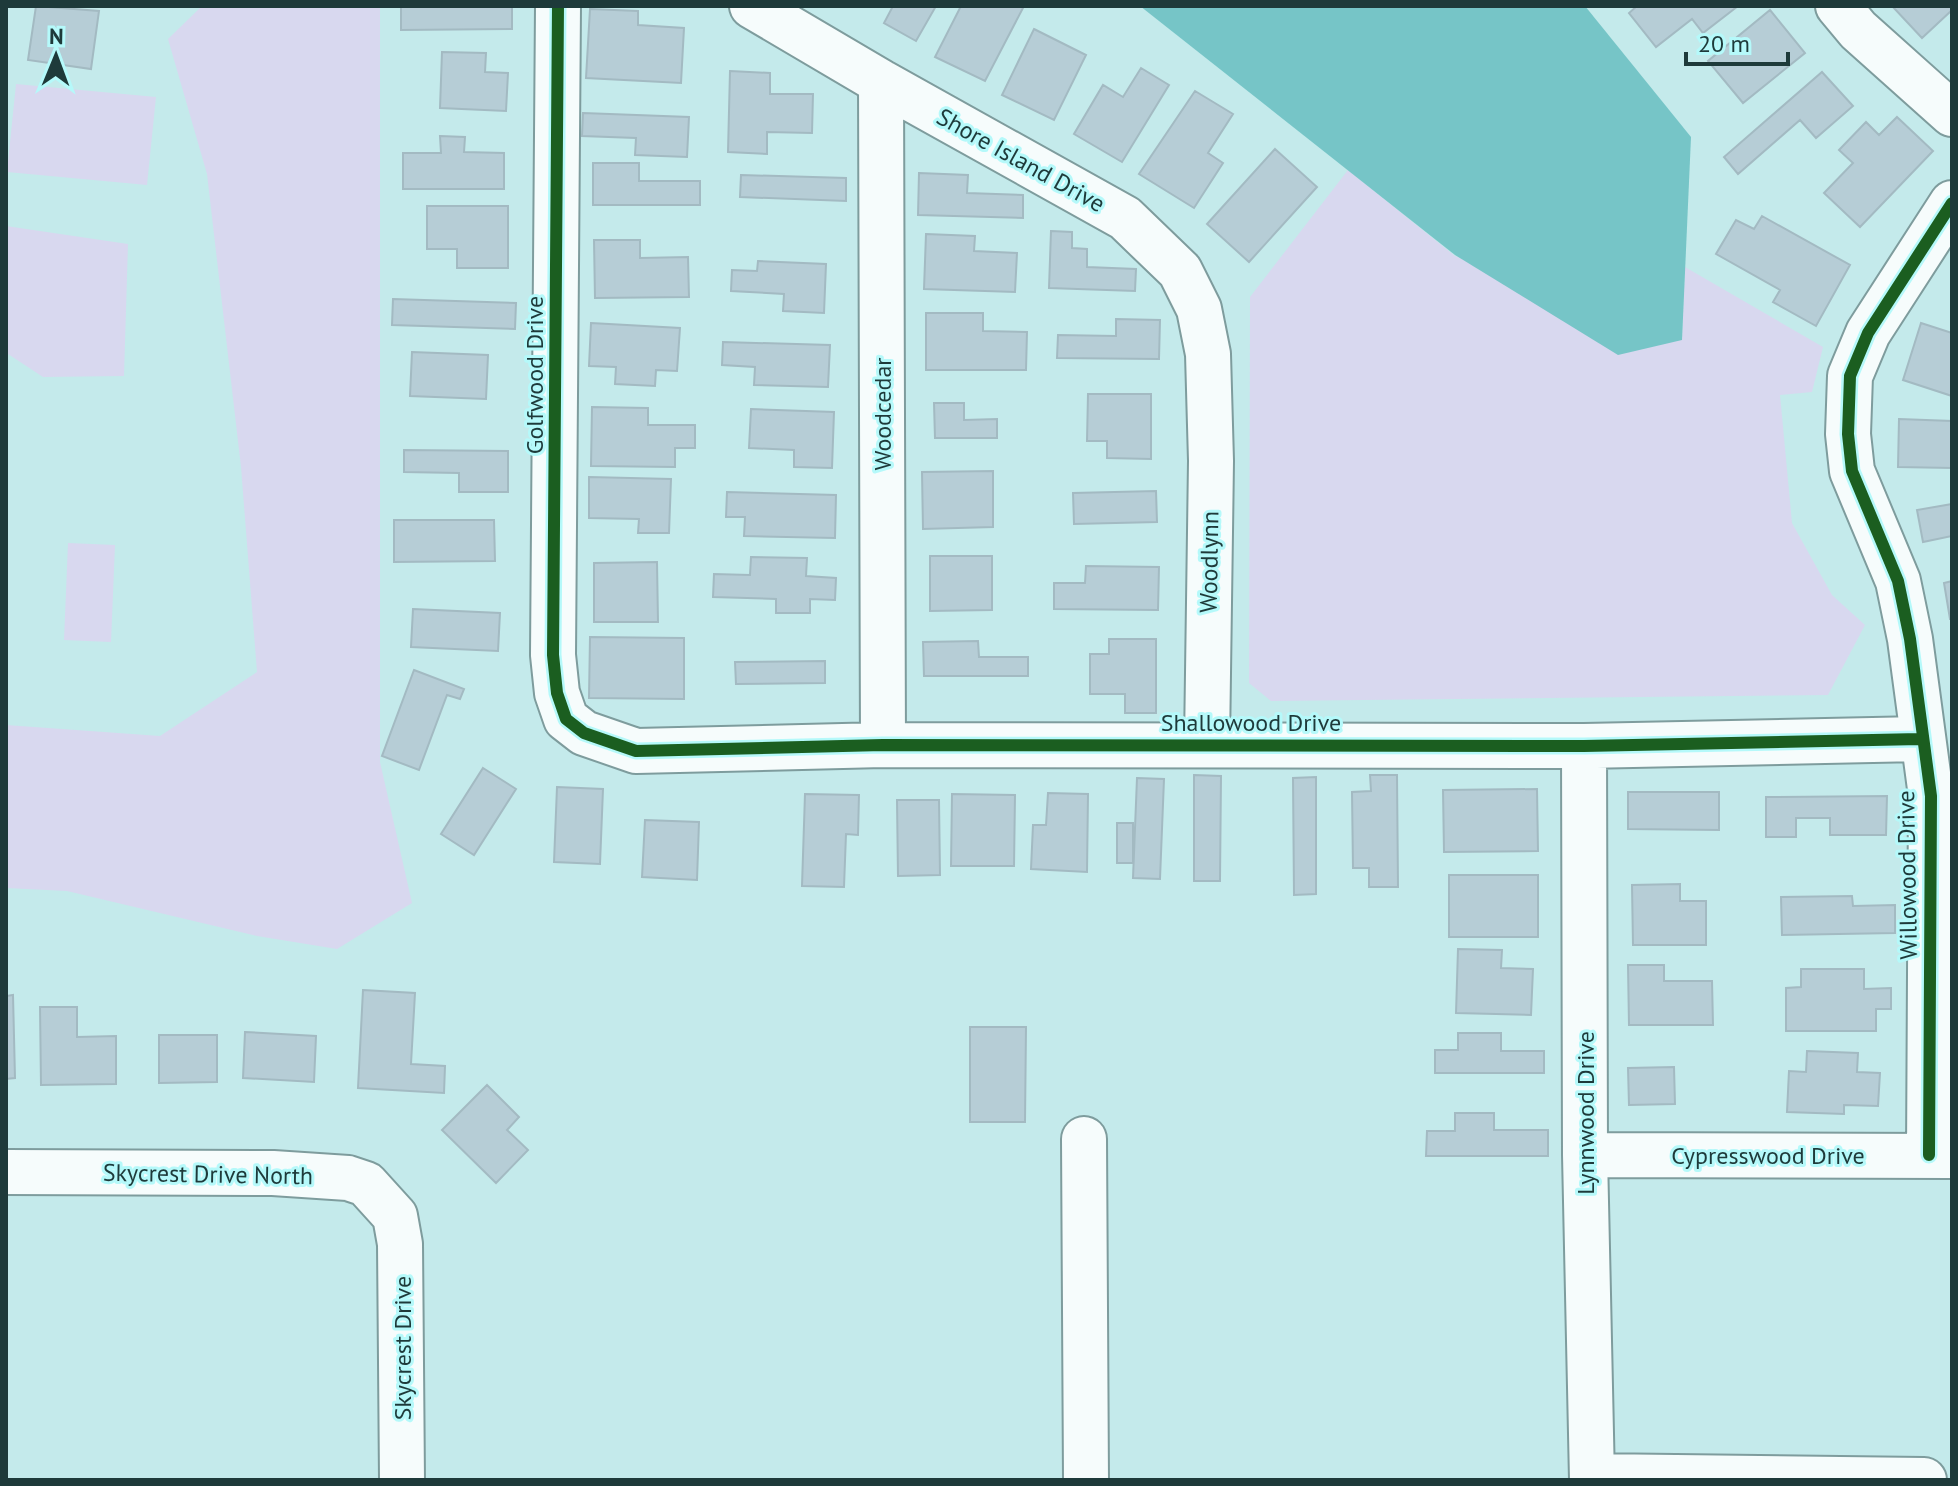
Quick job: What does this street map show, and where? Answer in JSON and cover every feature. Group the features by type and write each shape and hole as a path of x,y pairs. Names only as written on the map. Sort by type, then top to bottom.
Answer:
{"street":[{"name":"Golfwood Drive","path":"558,6 553,655 557,693 566,719 584,733"},
{"name":"Shore Island Drive","path":"752,6 1125,218 1180,271 1199,309 1208,380"},
{"path":"1838,6 1858,30 1952,114"},
{"name":"Woodcedar","path":"881,82 883,745"},
{"name":"Willowood Drive","path":"1940,1155 1931,796 1920,739 1910,639 1898,581 1852,471 1848,434 1850,376 1868,333 1952,203"},
{"name":"Woodlynn","path":"1207,744 1211,461 1208,380"},
{"name":"Shallowood Drive","path":"584,733 636,751 883,745 1584,746 1920,739"},
{"name":"Lynnwood Drive","path":"1584,746 1585,1155 1592,1478"},
{"path":"1084,1139 1086,1480"},
{"name":"Cypresswood Drive","path":"1585,1155 1940,1155"},
{"name":"Skycrest Drive North","path":"6,1172 273,1173 348,1178 366,1184 395,1216"},
{"name":"Skycrest Drive","path":"395,1216 403,1300 402,1480"},
{"path":"1592,1478 1924,1480"}],"shaded area":[{"path":"202,6 380,6 380,762 412,903 337,949 257,936 67,891 6,888 6,725 160,736 257,672 241,467 207,174 168,39"},
{"path":"16,84 156,97 147,185 7,172"},
{"path":"1348,170 1455,256 1682,339 1685,267 1823,347 1812,392 1780,395 1792,523 1832,595 1865,625 1828,695 1271,701 1249,683 1250,297"},
{"path":"6,226 128,244 124,376 43,377 8,354"},
{"path":"68,543 115,545 111,642 64,640"}],"water":[{"path":"1140,6 1585,6 1691,137 1682,340 1618,355 1455,255"}],"building":[{"path":"36,6 99,11 91,69 28,60"},
{"path":"401,6 512,6 512,29 401,30"},
{"path":"893,6 936,6 916,41 884,23"},
{"path":"961,6 1024,6 985,81 935,57"},
{"path":"1637,6 1738,6 1703,33 1692,19 1656,47 1629,13"},
{"path":"1892,6 1952,6 1952,10 1922,38"},
{"path":"590,9 638,11 638,25 684,28 681,83 586,78"},
{"path":"1770,10 1805,53 1743,103 1708,61"},
{"path":"1034,29 1086,55 1054,120 1002,95"},
{"path":"442,52 486,53 485,72 508,73 506,111 440,108"},
{"path":"1141,68 1169,85 1122,162 1074,134 1103,85 1123,97"},
{"path":"730,71 770,73 770,94 813,94 812,133 767,132 767,154 728,152"},
{"path":"1822,72 1853,106 1816,138 1800,120 1738,174 1724,157"},
{"path":"1195,91 1233,114 1208,153 1223,163 1194,208 1139,174"},
{"path":"583,113 689,117 687,157 635,155 636,138 582,136"},
{"path":"1897,117 1933,151 1860,227 1824,193 1853,163 1839,150 1866,122 1879,135"},
{"path":"440,136 465,137 464,152 504,153 504,189 403,189 403,153 441,153"},
{"path":"1275,149 1317,187 1249,262 1207,224"},
{"path":"593,163 639,163 639,181 700,181 700,205 593,205"},
{"path":"919,173 968,175 967,193 1023,195 1023,218 918,215"},
{"path":"741,175 846,178 846,201 740,197"},
{"path":"427,206 508,206 508,268 457,268 457,249 427,249"},
{"path":"1762,216 1850,265 1816,326 1773,302 1780,290 1716,254 1736,220 1754,229"},
{"path":"1051,231 1072,232 1072,248 1087,249 1087,267 1136,269 1135,291 1049,288"},
{"path":"926,234 975,236 974,251 1017,253 1015,292 924,289"},
{"path":"594,240 640,240 640,258 688,257 689,297 595,298"},
{"path":"758,261 826,264 824,313 783,311 784,294 731,291 732,270 757,271"},
{"path":"393,299 516,303 515,329 392,325"},
{"path":"926,313 983,313 983,331 1027,332 1026,370 926,370"},
{"path":"1116,319 1160,320 1159,359 1057,358 1058,335 1116,336"},
{"path":"591,323 680,328 677,371 656,370 655,386 615,384 616,367 589,366"},
{"path":"1921,323 1952,333 1952,396 1903,380"},
{"path":"723,342 830,345 828,387 754,385 755,367 722,365"},
{"path":"412,352 488,355 486,399 410,396"},
{"path":"1088,394 1151,394 1151,459 1107,458 1107,441 1087,441"},
{"path":"934,403 964,403 964,420 997,419 997,438 935,438"},
{"path":"592,407 648,408 648,425 695,425 695,448 675,448 675,467 591,466"},
{"path":"751,409 834,412 832,468 794,467 794,450 749,448"},
{"path":"1899,419 1952,421 1952,468 1898,467"},
{"path":"404,450 508,451 508,492 459,492 459,473 404,472"},
{"path":"993,471 993,527 923,529 922,472"},
{"path":"589,477 671,479 669,533 638,533 639,519 589,518"},
{"path":"1156,491 1157,522 1074,524 1073,493"},
{"path":"727,492 836,495 835,538 744,536 745,517 726,517"},
{"path":"1952,504 1952,536 1923,542 1917,510"},
{"path":"394,520 494,520 495,561 394,562"},
{"path":"930,556 992,556 992,610 930,611"},
{"path":"751,557 807,558 806,576 836,578 835,600 810,599 810,613 776,613 776,599 713,597 714,574 750,575"},
{"path":"657,562 658,622 594,622 594,563"},
{"path":"1086,566 1159,567 1158,610 1054,609 1054,583 1085,583"},
{"path":"1952,581 1952,619 1950,619 1944,583"},
{"path":"413,609 500,613 498,651 411,647"},
{"path":"590,637 684,638 684,699 589,698"},
{"path":"1109,639 1156,639 1156,713 1125,713 1125,694 1090,694 1090,654 1109,654"},
{"path":"978,641 979,657 1028,657 1028,676 924,676 923,642"},
{"path":"825,661 825,683 736,684 735,662"},
{"path":"414,670 464,689 460,699 447,695 419,770 382,756"},
{"path":"483,768 516,789 474,855 441,834"},
{"path":"1194,775 1221,776 1220,881 1194,881"},
{"path":"1370,775 1397,775 1398,887 1369,887 1369,868 1353,868 1352,792 1371,791"},
{"path":"1316,777 1316,894 1294,895 1293,778"},
{"path":"1137,778 1164,779 1160,879 1133,878"},
{"path":"557,787 603,789 600,864 554,862"},
{"path":"1537,789 1538,851 1444,852 1443,790"},
{"path":"1628,792 1719,792 1719,830 1628,829"},
{"path":"1048,793 1088,794 1087,872 1031,869 1033,825 1046,825"},
{"path":"805,794 859,795 858,835 846,834 844,887 802,886"},
{"path":"952,794 1015,795 1014,866 951,866"},
{"path":"1887,796 1886,835 1830,835 1830,818 1796,818 1796,837 1766,837 1766,797"},
{"path":"897,800 939,800 940,875 898,876"},
{"path":"645,820 699,822 697,880 642,877"},
{"path":"1117,823 1133,823 1133,863 1117,863"},
{"path":"1449,875 1538,875 1538,937 1449,937"},
{"path":"1680,884 1680,901 1706,901 1706,945 1633,945 1632,885"},
{"path":"1852,896 1853,906 1895,905 1895,933 1782,935 1781,897"},
{"path":"1458,949 1502,950 1501,968 1533,969 1531,1015 1456,1013"},
{"path":"1628,965 1664,965 1664,981 1712,981 1713,1025 1629,1025"},
{"path":"1801,969 1864,969 1864,989 1891,988 1891,1009 1876,1009 1876,1031 1786,1031 1786,988 1801,987"},
{"path":"363,990 415,993 411,1064 445,1066 444,1093 358,1088"},
{"path":"13,995 15,1078 6,1079 6,996"},
{"path":"40,1007 77,1007 77,1037 116,1036 116,1084 41,1085"},
{"path":"970,1027 1026,1027 1025,1122 970,1122"},
{"path":"245,1032 316,1036 314,1082 243,1078"},
{"path":"1458,1033 1501,1033 1501,1051 1544,1051 1544,1073 1435,1073 1435,1050 1458,1050"},
{"path":"159,1035 217,1035 217,1082 159,1083"},
{"path":"1807,1051 1858,1053 1857,1072 1880,1073 1878,1106 1844,1105 1844,1114 1787,1112 1789,1071 1806,1072"},
{"path":"1674,1067 1675,1104 1629,1105 1628,1068"},
{"path":"487,1085 519,1117 507,1130 528,1150 496,1183 442,1130"},
{"path":"1455,1113 1494,1113 1494,1130 1548,1130 1548,1156 1426,1156 1427,1131 1455,1131"}],"cycle path":[{"path":"558,6 553,655 557,693 566,719 584,733 636,751 883,745 1584,746 1920,739"},
{"path":"1929,1155 1931,796 1910,639 1898,581 1852,471 1848,434 1850,376 1868,333 1952,203"}]}
